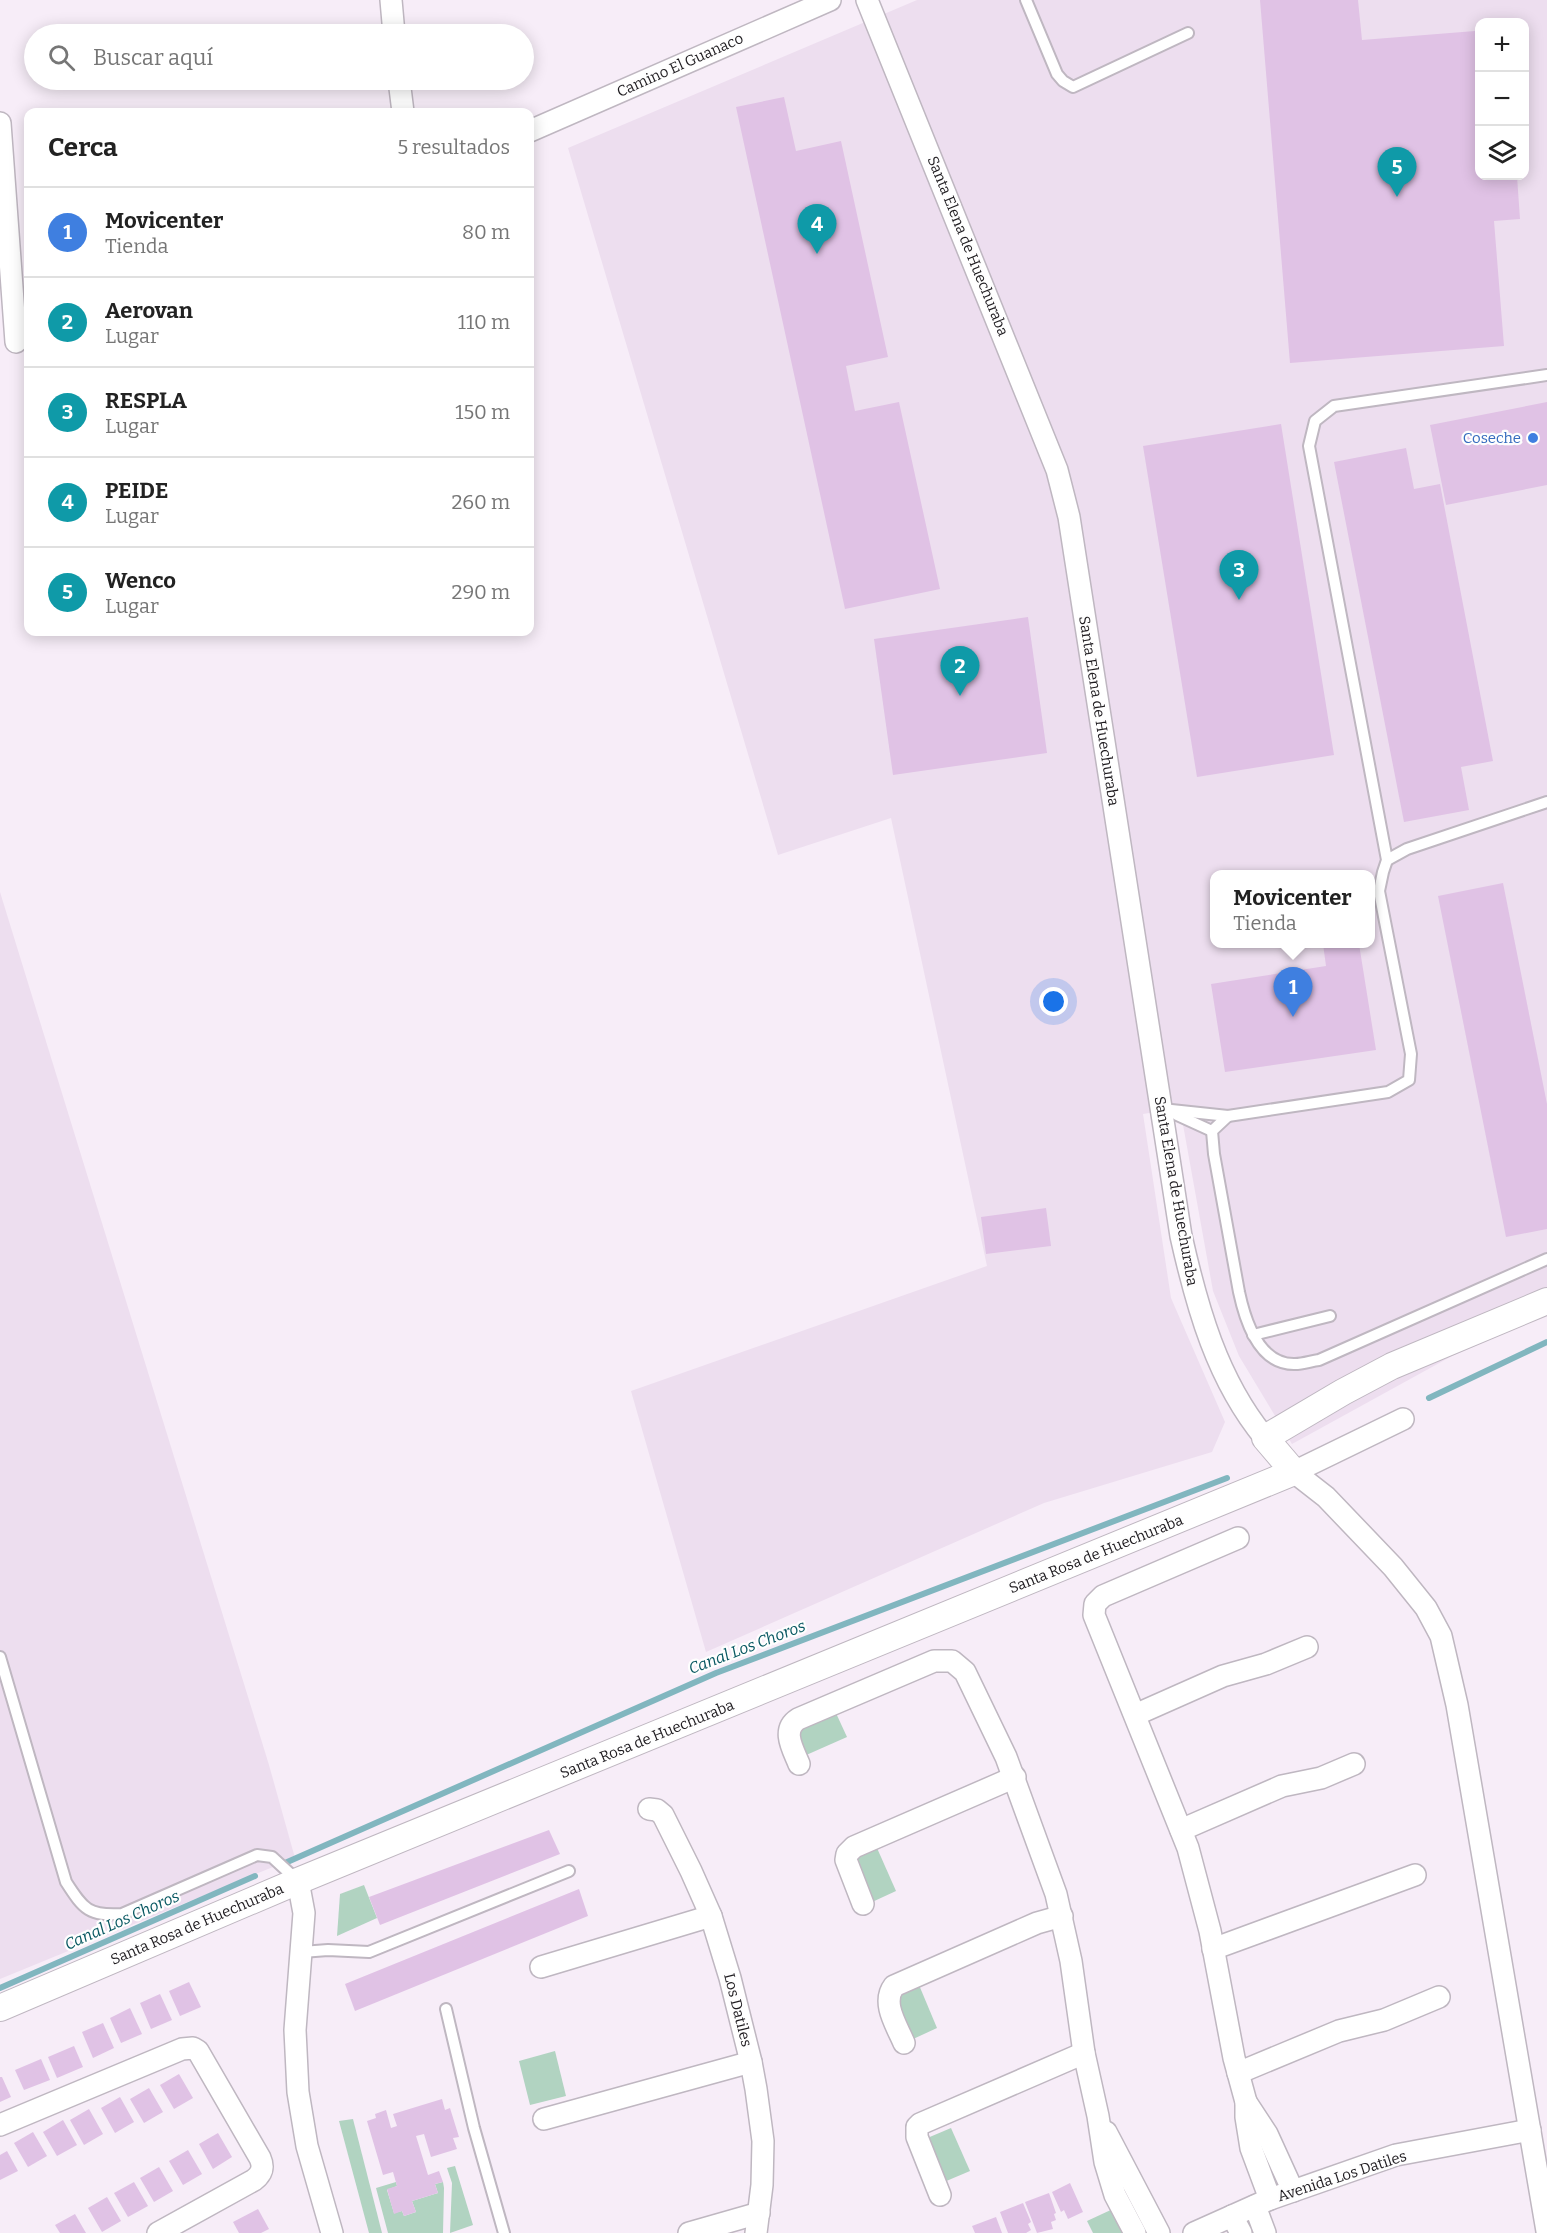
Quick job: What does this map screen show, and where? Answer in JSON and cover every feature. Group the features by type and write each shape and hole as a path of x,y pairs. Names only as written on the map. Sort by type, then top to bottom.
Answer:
{"street":[{"path":"391,0 393,24"},
{"name":"Camino El Guanaco","path":"534,129 830,0"},
{"name":"Santa Elena de Huechuraba","path":"867,0 1058,470 1070,529 1181,1236 1195,1296 1214,1349 1236,1396 1265,1438"},
{"path":"400,90 402,108"},
{"path":"0,123 15,343"},
{"path":"1547,1301 1392,1366 1265,1438 1294,1472 1326,1497 1393,1567 1426,1608 1441,1635 1452,1680 1547,2231"},
{"name":"Santa Rosa de Huechuraba","path":"0,2008 298,1881 1294,1472 1404,1419"},
{"path":"1238,1538 1108,1593 1098,1599 1094,1615 1181,1830 1202,1897 1245,2102 1265,2233"},
{"path":"1135,1715 1223,1676 1266,1664 1307,1647"},
{"path":"799,1764 788,1732 794,1722 925,1664 947,1660 957,1664 965,1672 1015,1777 1062,1916 1084,2053 1098,2115 1105,2162 1109,2179 1135,2233"},
{"path":"1181,1830 1282,1786 1321,1778 1354,1764"},
{"path":"863,1904 846,1860 846,1854 854,1846 1015,1777"},
{"name":"Los Datiles","path":"649,1809 657,1810 663,1815 691,1871 711,1916 733,1988 751,2062 763,2141 758,2223"},
{"path":"1213,1949 1415,1875"},
{"path":"298,1881 304,1912 296,2030 298,2092 308,2146 332,2233"},
{"path":"541,1967 711,1916"},
{"path":"904,2043 889,2006 890,1992 894,1986 1037,1923 1062,1916"},
{"path":"1238,2073 1340,2031 1384,2020 1439,1998"},
{"path":"0,2125 182,2049 193,2048 198,2051 260,2158 262,2167 259,2176 254,2180 158,2233"},
{"path":"940,2195 917,2137 917,2127 920,2124 1084,2053"},
{"path":"544,2119 751,2062"},
{"path":"1245,2102 1267,2134 1293,2191"},
{"path":"1098,2115 1125,2172 1159,2233"},
{"name":"Avenida Los Datiles","path":"1194,2233 1236,2224 1262,2202 1396,2155 1530,2130"},
{"path":"689,2233 758,2223"}],"lane":[{"path":"1026,0 1057,74 1073,87 1188,33"},
{"path":"1162,1111 1228,1116 1388,1092 1409,1080 1411,1054 1379,891 1388,860 1309,446 1315,421 1334,405 1547,375"},
{"path":"1388,860 1407,849 1547,802"},
{"path":"1162,1111 1183,1116 1212,1131"},
{"path":"1212,1131 1228,1116"},
{"path":"1212,1131 1214,1154 1244,1313 1253,1335 1266,1353 1280,1361 1295,1365 1319,1360 1547,1259"},
{"path":"1253,1335 1330,1316"},
{"path":"0,1657 66,1882 88,1910 102,1915 122,1914 256,1855 272,1857 298,1881"},
{"path":"302,1952 328,1950 369,1952 569,1871"},
{"path":"446,2009 474,2128 504,2233"}],"shaded area":[{"path":"917,0 1547,0 1547,1315 1452,1356 1292,1444 1239,1356 1213,1291 1180,1108 1143,1114 1171,1298 1225,1422 1212,1452 1044,1503 706,1652 631,1391 987,1266 891,818 778,855 568,148"},
{"path":"0,892 269,1765 295,1858 0,1979"}],"green space":[{"path":"835,1711 847,1737 804,1756 793,1730"},
{"path":"877,1848 896,1891 870,1903 851,1859"},
{"path":"364,1885 377,1918 337,1936 340,1894"},
{"path":"919,1985 937,2028 911,2040 893,1996"},
{"path":"555,2051 566,2096 530,2105 519,2061"},
{"path":"353,2119 382,2233 369,2233 339,2121"},
{"path":"951,2128 970,2171 944,2182 925,2139"},
{"path":"455,2166 473,2225 450,2233 452,2183 447,2168"},
{"path":"396,2182 397,2186 387,2190 394,2213 402,2211 404,2216 416,2212 412,2201 438,2193 435,2184 443,2182 443,2233 388,2233 376,2188"},
{"path":"1115,2208 1128,2233 1093,2233 1087,2221"}],"building":[{"path":"1260,0 1358,0 1362,40 1475,31 1475,180 1517,180 1520,219 1494,221 1504,346 1290,363"},
{"path":"784,97 796,151 841,141 888,357 846,366 855,411 899,402 940,589 845,609 736,107"},
{"path":"1547,402 1547,485 1446,505 1430,425"},
{"path":"1281,424 1334,755 1197,777 1143,446"},
{"path":"1406,448 1414,489 1440,484 1493,761 1461,767 1469,810 1404,822 1334,462"},
{"path":"1028,617 1047,753 893,775 874,639"},
{"path":"1503,883 1547,1104 1547,1229 1506,1237 1438,896"},
{"path":"1324,948 1360,948 1376,1050 1225,1072 1211,984 1326,966"},
{"path":"1046,1208 1051,1246 986,1254 981,1217"},
{"path":"549,1830 560,1854 380,1925 369,1897"},
{"path":"579,1889 588,1916 355,2011 345,1984"},
{"path":"189,1982 201,2007 180,2016 169,1991"},
{"path":"160,1994 172,2020 151,2029 140,2003"},
{"path":"130,2008 142,2034 121,2043 110,2018"},
{"path":"103,2023 114,2048 93,2058 82,2032"},
{"path":"74,2046 83,2067 57,2078 48,2057"},
{"path":"41,2059 50,2080 24,2090 15,2070"},
{"path":"179,2074 193,2098 174,2109 160,2085"},
{"path":"0,2077 11,2097 0,2102"},
{"path":"149,2088 163,2112 144,2123 130,2099"},
{"path":"120,2097 134,2122 115,2133 101,2108"},
{"path":"442,2099 445,2110 450,2108 459,2137 453,2138 457,2149 431,2157 424,2134 416,2136 428,2175 439,2171 443,2182 435,2184 438,2193 412,2201 416,2212 404,2216 402,2211 394,2214 387,2189 397,2186 393,2172 383,2175 367,2121 376,2118 375,2114 386,2110 391,2128 397,2126 393,2114"},
{"path":"89,2109 103,2134 84,2145 70,2120"},
{"path":"63,2120 77,2145 57,2156 43,2132"},
{"path":"33,2132 47,2156 28,2167 14,2143"},
{"path":"218,2133 232,2157 213,2169 199,2144"},
{"path":"188,2150 202,2174 183,2185 169,2161"},
{"path":"7,2151 18,2171 0,2180 0,2155"},
{"path":"159,2167 173,2191 154,2202 140,2178"},
{"path":"134,2182 148,2206 128,2217 114,2193"},
{"path":"1070,2183 1083,2212 1068,2219 1064,2210 1061,2212 1052,2192"},
{"path":"1049,2193 1056,2220 1051,2222 1053,2229 1037,2233 1025,2202"},
{"path":"107,2197 121,2221 102,2232 88,2208"},
{"path":"1023,2203 1031,2222 1028,2224 1031,2230 1026,2233 1008,2233 1000,2212"},
{"path":"258,2209 269,2229 261,2233 239,2233 233,2222"},
{"path":"75,2214 86,2233 60,2233 55,2225"},
{"path":"996,2217 1002,2233 975,2233 972,2226"}],"waterway":[{"name":"Canal Los Choros","path":"1429,1398 1547,1342"},
{"name":"Canal Los Choros","path":"285,1863 716,1673 1227,1478"},
{"name":"Canal Los Choros","path":"0,1988 255,1876"}],"place":[{"name":"Wenco","path":"1397,197"},
{"name":"PEIDE","path":"817,254"},
{"name":"Coseche","path":"1533,438"},
{"name":"RESPLA","path":"1239,600"},
{"name":"Aerovan","path":"960,696"},
{"name":"Movicenter","path":"1293,1017"}]}
